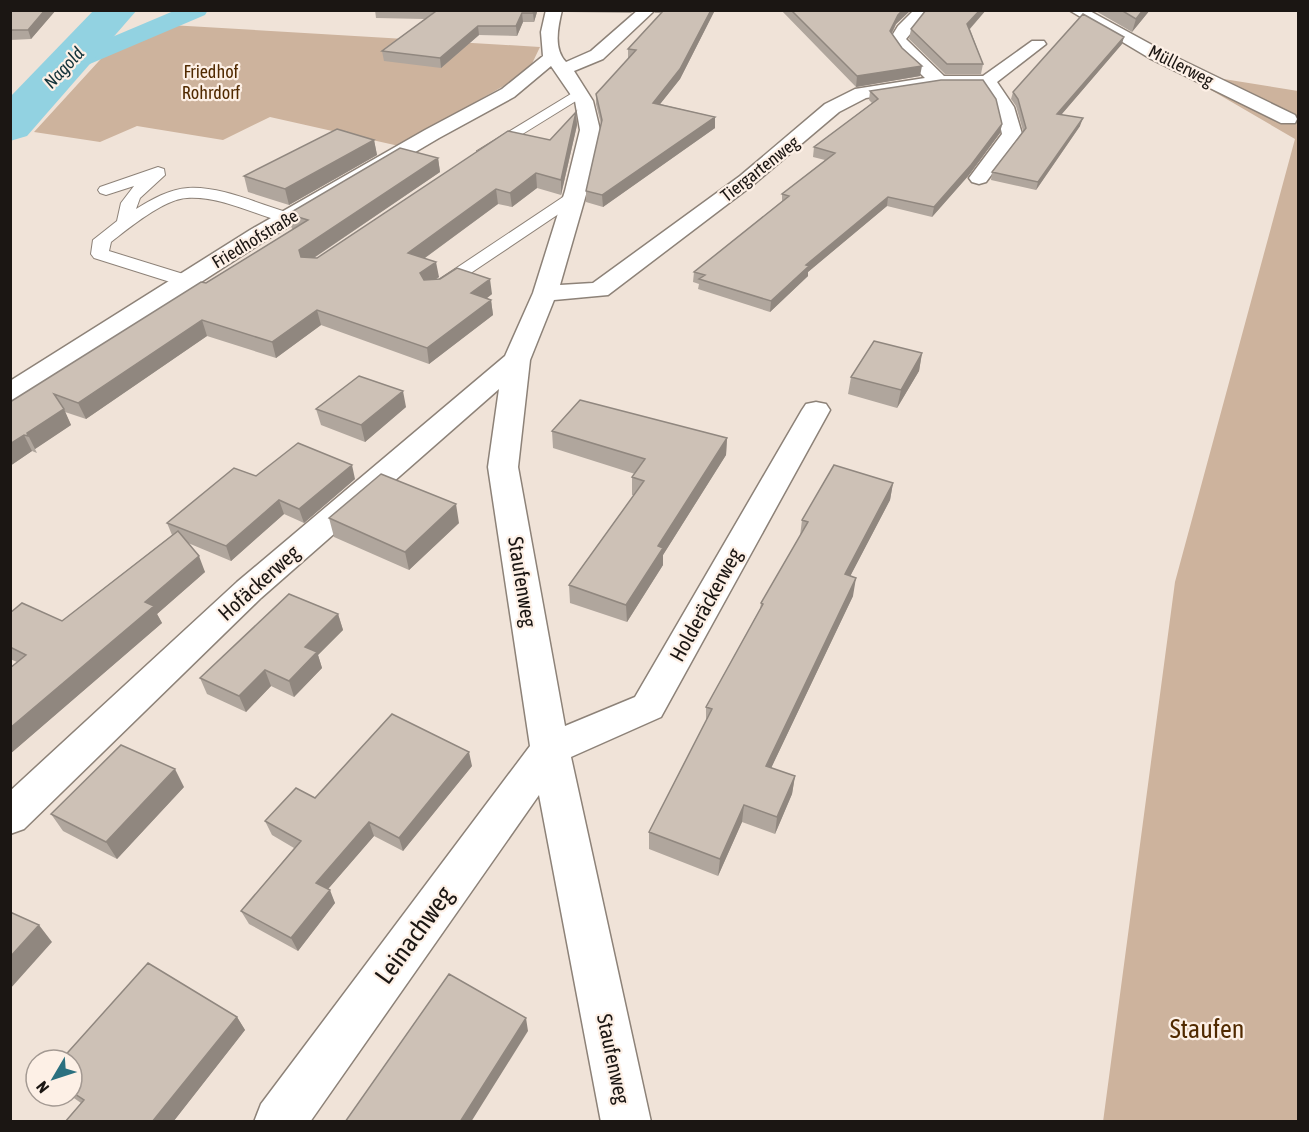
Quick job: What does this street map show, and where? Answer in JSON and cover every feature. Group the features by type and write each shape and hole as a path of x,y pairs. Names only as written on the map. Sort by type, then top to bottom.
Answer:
{"street":[{"path":"554,10 549,32 565,73"},
{"name":"Friedhofstraße","path":"10,393 287,218 432,134 508,93 565,73 597,55 648,10"},
{"path":"923,10 904,29 898,39 908,52 939,81"},
{"name":"Müllerweg","path":"1076,10 1157,55 1288,119"},
{"path":"979,178 1012,134 1005,107 987,81 1038,44"},
{"name":"Staufenweg","path":"565,73 584,101 590,130 575,196 545,293 517,360 503,467 550,749 626,1122"},
{"name":"Tiergartenweg","path":"545,293 599,290 747,180 832,108 861,93 939,81 987,81"},
{"name":"Hofäckerweg","path":"10,817 249,590 517,360"},
{"name":"Holderäckerweg","path":"550,749 648,708 816,410"},
{"name":"Leinachweg","path":"279,1122 550,749"}],"lane":[{"path":"472,160 565,73"},
{"path":"106,190 158,172 155,178 140,189 126,208 125,222"},
{"path":"186,281 100,254 102,240 125,222 150,207 186,193 215,197 287,218"},
{"path":"434,289 575,196"}],"green space":[{"name":"Friedhof Rohrdorf","path":"170,25 540,47 528,72 399,146 270,117 223,140 137,126 100,142 34,132 109,50"},
{"name":"Staufen","path":"1180,72 1298,91 1298,1121 1103,1122 1175,582 1295,139"}],"building":[{"path":"10,10 45,10 28,30 10,30"},
{"path":"434,10 534,10 533,13 522,13 516,26 478,26 440,58 382,51 436,11"},
{"path":"664,10 711,10 680,69 653,103 715,117 602,195 586,191 602,120 596,94 636,50 628,49"},
{"path":"791,10 903,10 890,31 902,48 922,66 857,76"},
{"path":"926,10 980,10 967,24 983,64 947,64 911,29"},
{"path":"1121,10 1143,10 1136,19"},
{"path":"1083,14 1124,37 1057,114 1083,118 1038,182 992,172 1026,128 1018,99 1013,92"},
{"path":"941,80 983,80 996,99 1002,124 971,165 934,207 888,197 806,265 809,266 771,301 699,279 705,275 694,272 789,196 782,194 835,153 814,147 878,99 870,91"},
{"path":"576,112 561,180 536,173 510,193 496,189 408,253 436,262 420,273 424,280 440,279 457,268 490,279 471,293 491,300 427,348 317,310 272,342 202,320 78,403 54,394 64,409 27,433 28,436 24,435 10,444 10,402 201,282 206,283 308,220 288,214 400,148 438,158 299,250 301,257 317,258 508,131 550,140"},
{"path":"337,129 374,140 285,189 244,176"},
{"path":"874,341 922,353 901,390 851,377"},
{"path":"359,376 403,391 361,425 316,409"},
{"path":"580,400 727,438 658,546 663,548 626,605 569,585 644,481 632,477 645,459 552,431"},
{"path":"298,443 352,465 299,509 279,500 226,546 167,523 234,468 256,476"},
{"path":"834,465 893,483 845,574 856,578 766,766 795,776 777,817 744,805 720,859 649,832 712,709 706,707 763,604 761,603 808,522 802,520"},
{"path":"381,474 456,504 405,552 329,518"},
{"path":"178,531 199,556 145,602 154,606 10,728 10,668 26,655 10,647 10,613 22,603 62,621"},
{"path":"289,594 338,614 305,647 317,652 289,681 265,670 239,696 200,678"},
{"path":"392,714 469,752 399,838 369,822 316,883 330,890 291,938 241,911 301,841 265,821 296,788 315,798"},
{"path":"121,745 175,769 106,842 51,814"},
{"path":"10,912 39,925 10,957"},
{"path":"148,963 237,1017 152,1122 65,1122 77,1108 84,1108 84,1048 72,1048"},
{"path":"449,974 526,1018 460,1122 345,1122"}],"waterway":[{"name":"Nagold","path":"10,126 117,10"},
{"path":"69,64 197,10"}]}
